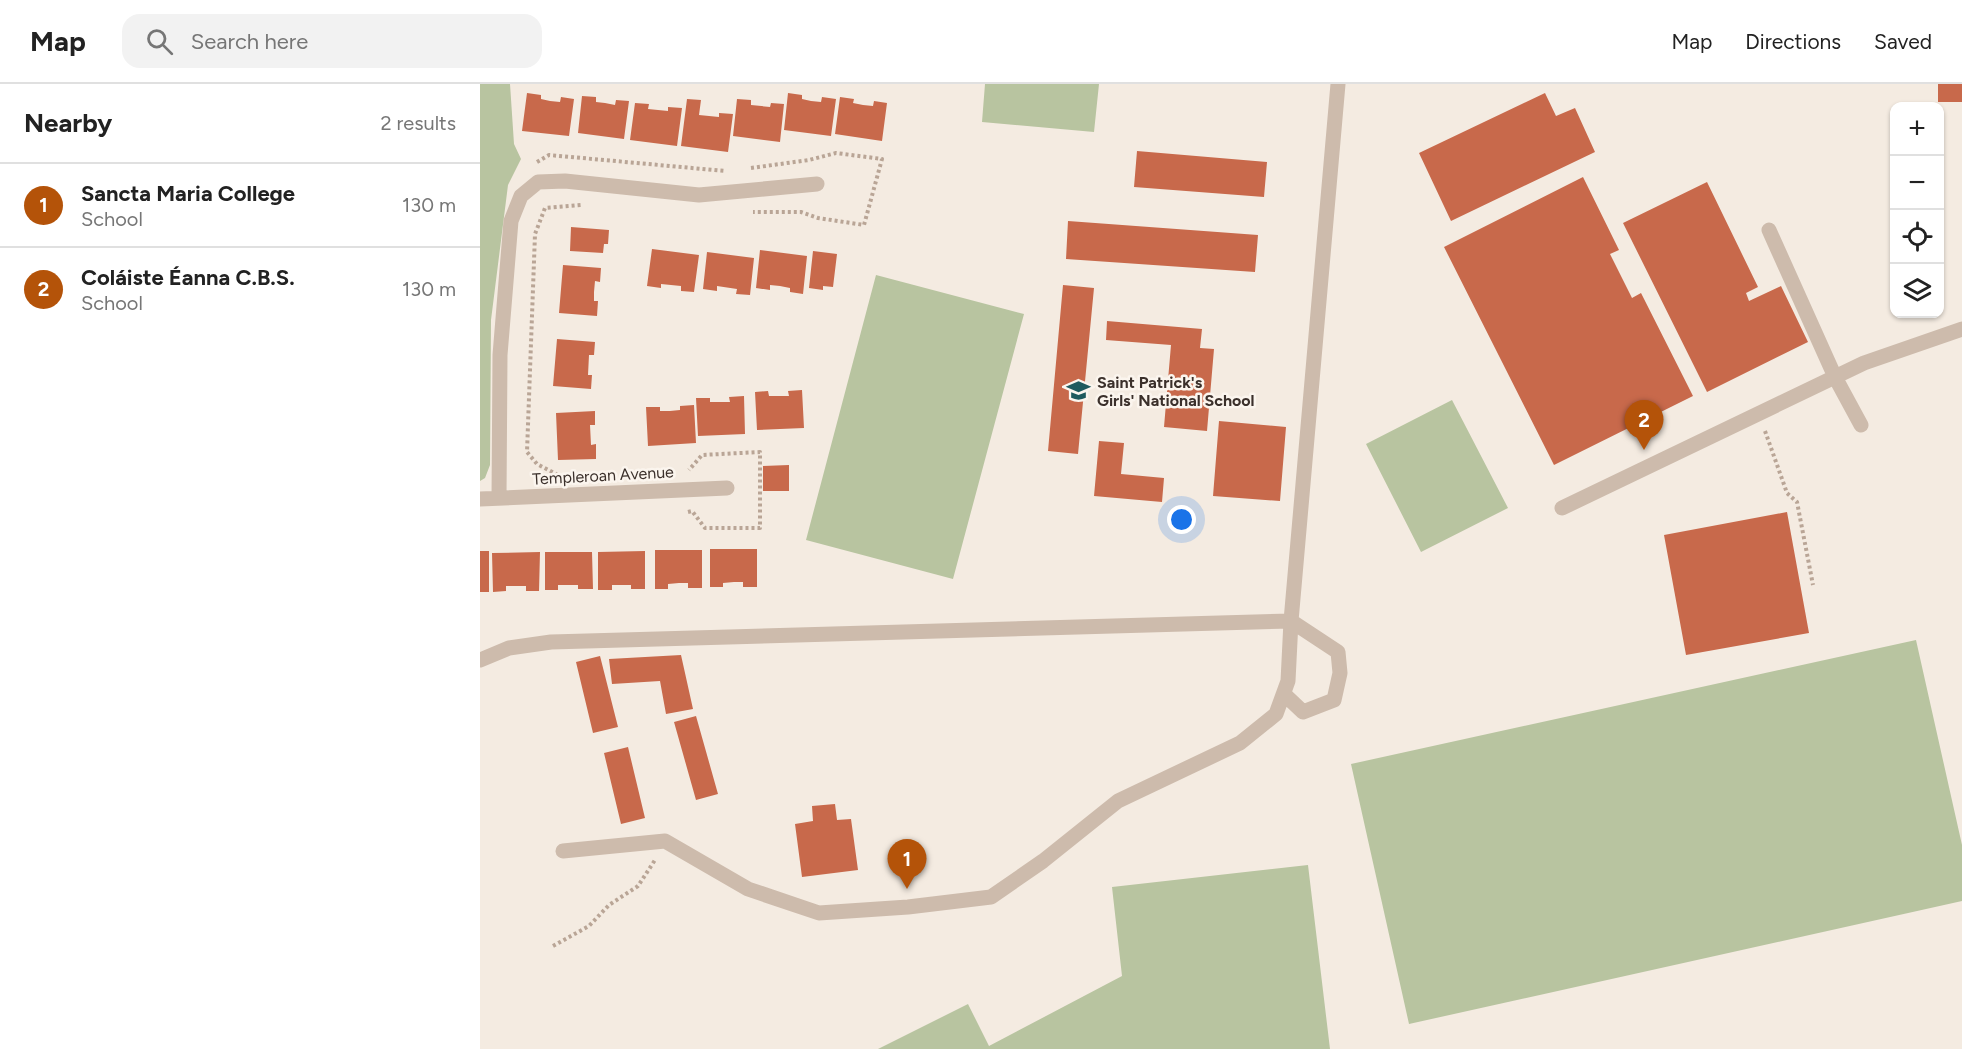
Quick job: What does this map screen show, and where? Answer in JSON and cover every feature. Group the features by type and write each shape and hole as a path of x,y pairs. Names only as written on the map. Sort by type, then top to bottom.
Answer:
{"street":[{"path":"563,851 665,841 748,888 819,913 908,907 991,897 1043,861 1118,801 1240,743 1276,714 1288,681 1291,621 1338,84"},
{"path":"499,498 500,355 511,221 521,196 538,182 565,181 699,195 817,184"},
{"path":"1768,230 1835,377 1861,425"},
{"path":"1562,508 1864,363 1962,329"},
{"name":"Templeroan Avenue","path":"480,499 727,488"},
{"path":"480,660 509,648 551,642 1291,621 1338,652 1340,673 1334,700 1317,708 1303,712 1284,694"}],"path":[{"path":"740,170 809,160 836,153 882,159 864,225 818,218 801,212 744,212"},
{"path":"533,164 549,155 729,171"},
{"path":"568,475 557,476 537,464 527,452 534,234 545,208 570,204 593,205"},
{"path":"1759,413 1787,493 1797,502 1813,585"},
{"path":"680,470 691,470 702,455 760,452 760,528 705,528 692,512 680,512"},
{"path":"553,946 589,926 609,905 638,886 665,841"}],"green space":[{"path":"480,84 510,84 514,144 521,159 508,185 491,320 490,465 485,478 480,481"},
{"path":"985,84 1099,84 1094,132 982,122"},
{"path":"876,275 1024,314 953,579 806,540"},
{"path":"1452,400 1508,508 1421,552 1366,444"},
{"path":"1916,640 1962,845 1962,901 1409,1024 1351,764"},
{"path":"1308,865 1330,1049 878,1049 968,1004 989,1046 1122,976 1112,887"}],"building":[{"path":"1938,84 1962,84 1962,102 1938,102"},
{"path":"527,93 541,95 541,99 550,101 560,102 561,97 574,99 569,136 522,131"},
{"path":"788,93 802,95 802,99 811,101 821,102 822,97 836,99 831,136 784,130"},
{"path":"1545,93 1556,116 1575,108 1595,152 1451,221 1419,153"},
{"path":"582,96 596,97 596,102 615,105 616,100 629,101 624,139 578,133"},
{"path":"840,97 854,99 853,103 863,105 873,106 874,101 887,103 882,141 835,134"},
{"path":"687,99 701,100 699,115 719,117 719,113 733,114 728,152 681,146"},
{"path":"737,99 751,100 751,105 770,107 771,103 784,104 780,142 733,136"},
{"path":"635,103 649,104 648,109 668,111 668,107 682,108 677,146 630,140"},
{"path":"1137,151 1267,162 1264,197 1134,187"},
{"path":"1583,177 1619,250 1610,254 1632,298 1641,293 1693,396 1554,465 1444,247"},
{"path":"1707,182 1758,287 1746,293 1749,301 1781,286 1808,342 1707,392 1623,223"},
{"path":"1068,221 1258,235 1255,272 1066,259"},
{"path":"571,227 609,230 608,244 604,244 603,253 570,251"},
{"path":"652,249 699,255 694,292 681,291 681,286 661,284 661,288 647,286"},
{"path":"760,250 807,256 803,294 790,292 790,288 780,286 770,285 770,290 756,288"},
{"path":"813,251 837,254 833,287 823,286 823,290 809,288"},
{"path":"707,252 754,258 750,295 736,294 737,289 717,286 717,291 703,289"},
{"path":"563,265 601,268 600,282 595,281 594,292 594,301 598,301 597,316 559,313"},
{"path":"1063,285 1094,288 1078,454 1048,451"},
{"path":"1107,321 1202,329 1200,348 1214,349 1207,431 1164,427 1171,345 1106,340"},
{"path":"557,339 595,342 594,355 589,355 588,375 592,375 591,389 553,386"},
{"path":"802,390 804,428 757,430 755,392 768,391 769,396 789,396 788,391"},
{"path":"744,396 745,434 698,436 696,398 710,398 710,402 730,402 729,397"},
{"path":"694,405 696,443 648,446 646,407 660,407 660,411 670,411 680,410 680,406"},
{"path":"595,411 595,425 590,425 591,445 596,444 596,459 558,460 556,413"},
{"path":"1219,421 1286,427 1280,501 1213,496"},
{"path":"1099,441 1124,443 1121,474 1164,478 1162,502 1094,496"},
{"path":"789,465 789,491 763,491 763,466"},
{"path":"1787,512 1809,633 1686,655 1664,535"},
{"path":"710,549 757,549 757,587 743,587 743,582 734,582 723,583 723,587 710,587"},
{"path":"655,550 702,550 702,588 688,588 688,583 679,583 668,584 668,589 655,589"},
{"path":"480,551 489,551 489,592 480,592"},
{"path":"645,551 645,589 631,589 631,585 612,585 612,590 598,590 598,552"},
{"path":"540,552 539,591 526,591 526,586 506,586 506,591 493,592 492,553"},
{"path":"545,552 592,552 593,589 578,589 578,585 558,585 558,590 545,590"},
{"path":"681,655 693,709 666,714 660,681 612,684 609,659"},
{"path":"600,656 618,727 593,733 576,662"},
{"path":"696,716 718,794 696,800 674,722"},
{"path":"628,747 645,818 621,824 604,753"},
{"path":"835,804 837,820 851,819 858,870 802,877 795,824 813,821 812,806"}],"place":[{"name":"Saint Patrick's Girls' National School","path":"1079,391"},
{"name":"Coláiste Éanna C.B.S.","path":"1644,450"},
{"name":"Sancta Maria College","path":"907,889"}]}
